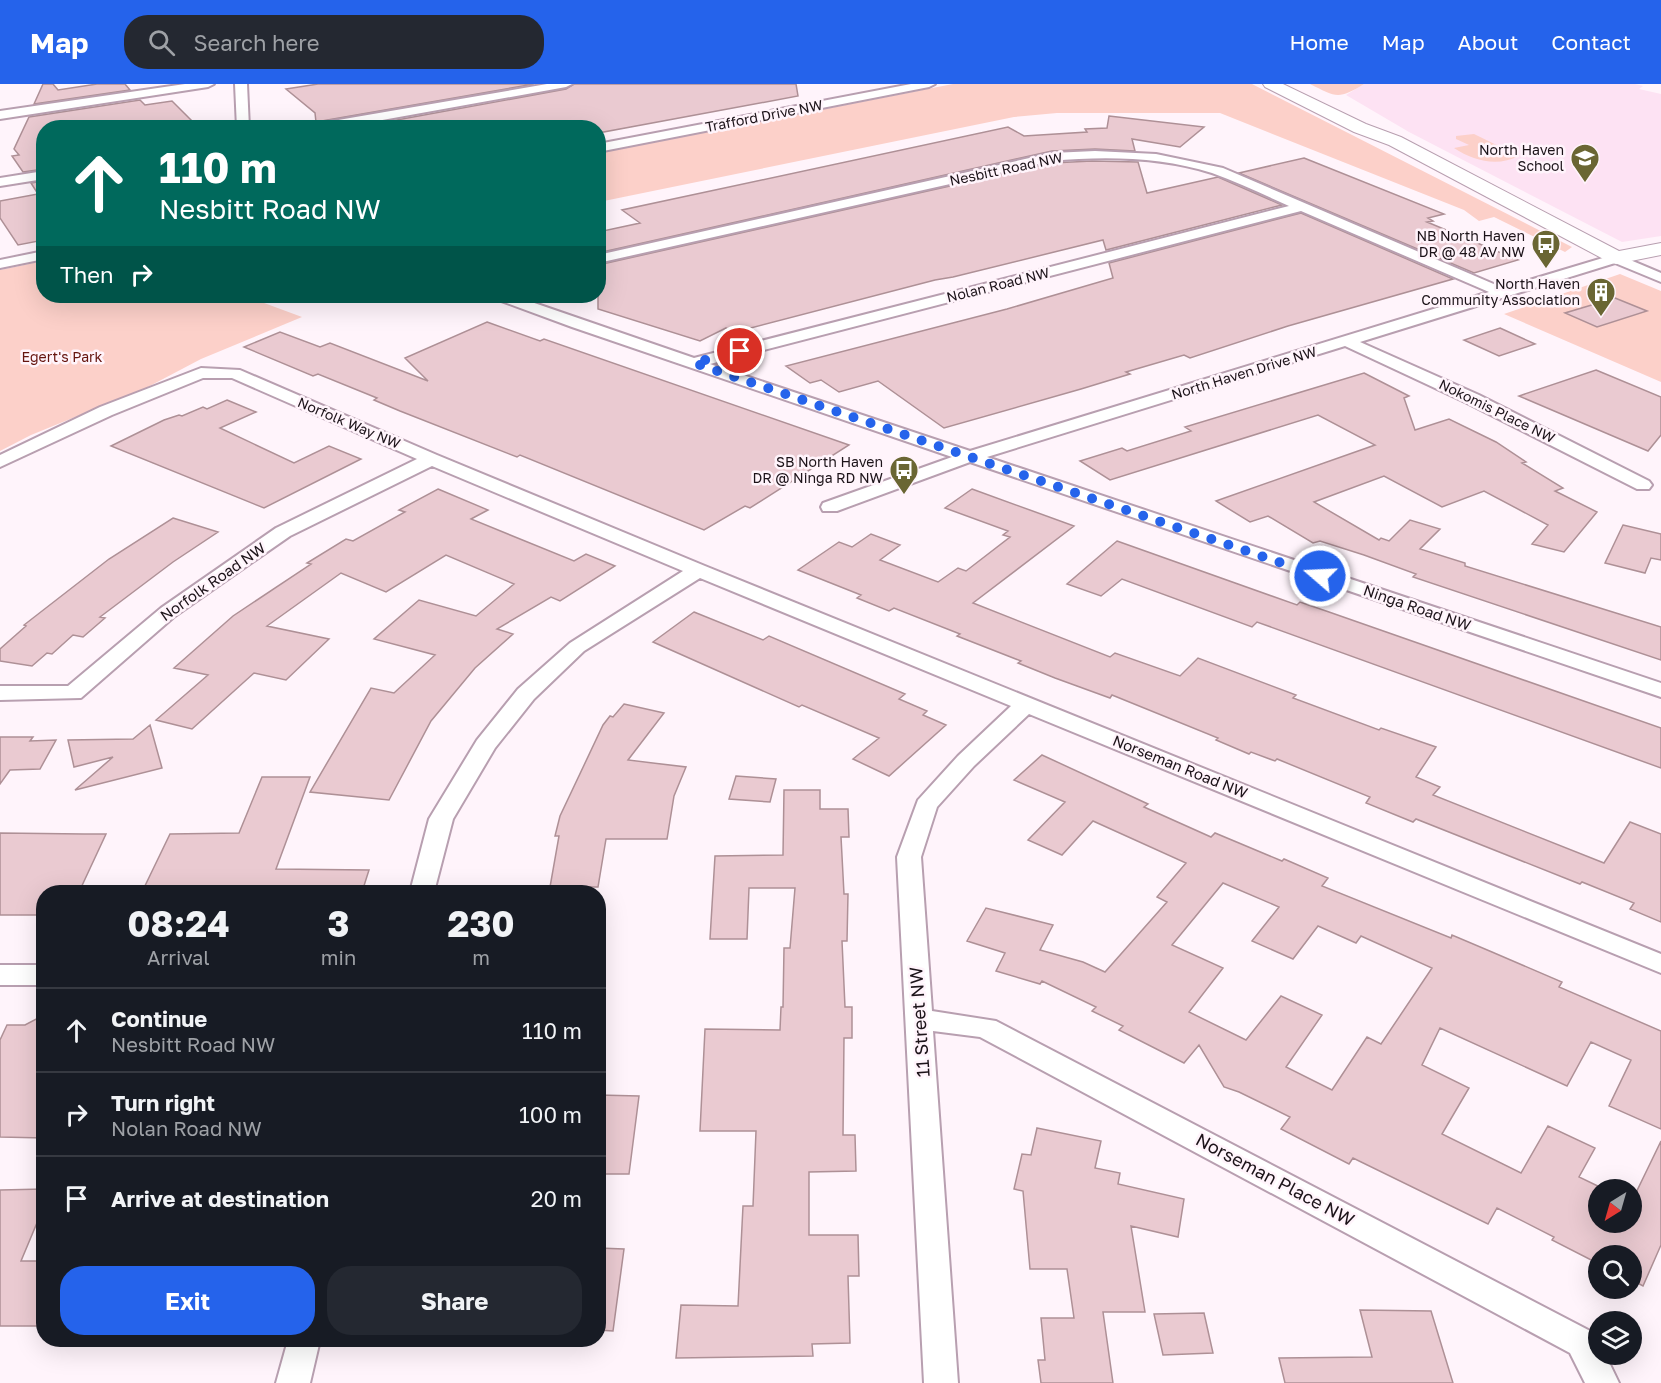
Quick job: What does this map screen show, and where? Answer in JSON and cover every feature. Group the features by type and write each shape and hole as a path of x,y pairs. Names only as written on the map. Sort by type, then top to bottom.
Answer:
{"street":[{"path":"0,115 208,84"},
{"path":"241,84 243,120"},
{"path":"361,120 566,84"},
{"name":"Trafford Drive NW","path":"606,146 929,84"},
{"path":"1271,84 1360,128 1395,141 1616,258 1661,278"},
{"path":"1291,84 1375,124 1395,141"},
{"name":"Nesbitt Road NW","path":"606,257 1052,157 1094,153 1142,155 1177,160 1218,171 1503,293"},
{"path":"0,182 36,176"},
{"name":"Nolan Road NW","path":"694,363 1301,207"},
{"name":"North Haven Drive NW","path":"830,507 968,457 1616,258 1661,249"},
{"path":"0,264 36,257"},
{"path":"521,303 968,457"},
{"name":"Nokomis Place NW","path":"1348,342 1473,399 1643,485"},
{"name":"Norfolk Way NW","path":"0,462 106,411 201,373 234,373 431,459 698,570"},
{"name":"Ninga Road NW","path":"968,457 1661,690"},
{"name":"Norfolk Road NW","path":"0,693 73,693 168,612 284,532 431,459"},
{"path":"424,885 441,819 484,745 526,694 577,647 698,570"},
{"name":"Norseman Road NW","path":"698,570 1661,964"},
{"name":"11 Street NW","path":"941,1383 909,857 926,805 966,761 1026,704"},
{"path":"0,975 36,975"},
{"name":"Norseman Place NW","path":"920,1019 986,1028 1582,1342 1602,1383"},
{"path":"293,1383 302,1347"}],"shaded area":[{"name":"North Haven School","path":"1364,84 1635,84 1643,86 1639,89 1661,94 1661,236 1622,242 1409,132 1346,95"}],"green space":[{"path":"953,84 1252,84 1572,247 1565,252 1494,217 1479,221 1464,210 1220,113 1057,113 1014,117 606,201 606,152"},
{"path":"1310,84 1364,84 1348,93 1337,95"},
{"path":"1474,134 1519,156 1494,162 1478,159 1454,148 1469,145 1456,139 1456,136"},
{"name":"Egert's Park","path":"36,262 36,303 264,303 302,317 201,359 144,389 31,435 0,451 0,270"},
{"path":"1620,274 1661,291 1661,382 1504,314"}],"building":[{"path":"43,84 53,84 58,90 97,84 125,84 130,90 34,104"},
{"path":"318,84 534,84 327,120 316,120 315,113 286,89"},
{"path":"574,84 796,84 798,96 606,132 606,120 397,120 566,89"},
{"path":"140,100 145,105 172,101 191,120 36,120 36,170 23,172 12,156 19,155 14,149 29,117"},
{"path":"1109,116 1204,127 1180,147 1132,139 1135,151 1095,149 1052,151 606,251 606,230 640,223 622,210 1008,127 1024,136 1087,132 1085,129 1107,128"},
{"path":"1304,158 1444,214 1428,218 1433,221 1427,222 1518,260 1474,273 1239,173"},
{"path":"1138,162 1147,193 1218,177 1282,205 1106,250 1103,240 935,280 747,329 730,331 726,328 700,341 598,309 598,303 606,303 606,263 1052,163"},
{"path":"36,194 36,242 18,245 0,218 0,201"},
{"path":"1301,213 1453,279 1288,326 1190,358 1184,355 1126,372 1130,374 1081,389 944,428 878,381 839,392 821,380 810,383 786,366 1007,309 1113,278 1109,263"},
{"name":"North Haven Community Association","path":"1615,298 1647,311 1597,327 1565,313"},
{"path":"487,322 540,341 544,339 849,445 750,508 745,506 704,530 520,455 517,457 400,411 374,400 377,398 318,374 313,376 244,347 280,332 320,347 330,343 428,381 405,358"},
{"path":"1500,328 1535,344 1499,356 1464,340"},
{"path":"1596,370 1661,397 1661,435 1648,451 1519,396"},
{"path":"1364,373 1409,396 1404,398 1415,430 1449,419 1496,442 1526,462 1522,463 1563,488 1555,491 1597,512 1564,552 1532,544 1548,525 1484,491 1442,507 1384,476 1314,502 1379,540 1381,538 1389,541 1410,520 1440,529 1420,549 1465,563 1465,566 1661,627 1661,660 1413,577 1416,574 1364,555 1320,541 1313,543 1268,516 1250,522 1216,501 1375,445 1318,415 1110,480 1080,461 1122,448 1127,451 1191,431 1185,427"},
{"path":"227,400 256,412 220,428 294,463 329,446 361,459 264,508 111,446 164,420 182,416 203,407 207,409"},
{"path":"438,489 488,510 471,519 574,561 586,554 615,566 560,601 551,597 497,629 513,634 475,668 431,721 389,800 310,792 371,688 394,693 435,655 374,639 419,600 476,616 514,584 446,555 386,592 341,573 267,626 329,639 286,680 254,673 192,729 156,720 208,675 174,668 233,616 311,564 307,563 346,539 353,541 405,512 399,510"},
{"path":"972,489 1074,526 973,603 1110,657 1115,653 1180,676 1198,658 1296,695 1293,698 1379,730 1381,728 1436,747 1416,777 1440,787 1433,795 1604,863 1630,822 1661,834 1661,922 1630,909 1634,903 1416,819 1413,822 1366,803 1370,797 1277,759 1275,761 1251,752 1249,754 1216,740 1218,738 1112,695 1110,698 1055,678 1018,663 1021,661 957,636 960,634 894,608 889,611 857,598 861,595 798,570 839,542 852,547 871,534 900,545 880,560 938,582 958,568 966,571 1010,537 1003,535 1008,531 945,508"},
{"path":"173,518 218,532 173,562 100,617 105,618 83,637 73,635 52,654 47,653 32,666 0,661 0,649 26,626 24,625 109,559"},
{"path":"1623,525 1661,534 1661,560 1651,558 1645,573 1605,563"},
{"path":"1117,541 1297,605 1300,602 1661,728 1661,768 1257,622 1252,627 1122,579 1101,596 1067,584"},
{"path":"694,612 763,640 769,636 905,694 899,699 927,711 923,715 946,725 889,776 853,759 879,738 802,705 799,707 653,642"},
{"path":"624,704 664,713 628,760 686,767 674,796 667,839 606,839 598,885 550,885 559,836 555,836 560,816 603,725 610,716 613,717"},
{"path":"150,725 162,768 75,790 113,757 74,767 68,740 133,739"},
{"path":"0,737 33,737 30,741 56,740 40,769 10,770 0,784"},
{"path":"1042,755 1148,804 1144,807 1211,837 1215,833 1282,861 1284,859 1328,878 1322,886 1492,952 1562,982 1559,987 1661,1031 1661,1129 1609,1106 1631,1060 1591,1042 1567,1086 1440,1028 1422,1065 1469,1088 1442,1134 1521,1173 1548,1126 1595,1148 1579,1177 1588,1181 1588,1233 1642,1233 1642,1180 1661,1141 1661,1245 1643,1286 1642,1245 1588,1245 1588,1258 1552,1240 1554,1237 1497,1208 1488,1224 1353,1158 1349,1164 1281,1129 1290,1117 1224,1087 1199,1045 1184,1063 1119,1030 1123,1026 1092,1011 1096,1007 1042,981 1040,984 996,971 1005,953 967,941 986,908 1053,925 1040,950 1083,962 1105,972 1167,902 1157,897 1186,863 1093,821 1062,855 1028,840 1065,802 1014,780","holes":["1223,883 1279,907 1252,941 1293,959 1318,926 1356,943 1361,936 1432,968 1381,1044 1367,1037 1332,1090 1286,1067 1322,1015 1281,996 1246,1040 1189,1012 1223,968 1172,945"]},
{"path":"736,776 776,779 770,802 729,799"},
{"path":"262,777 310,777 276,869 369,870 364,885 145,885 170,834 239,833"},
{"path":"784,790 820,790 820,809 848,809 849,837 841,837 844,894 848,894 847,941 842,941 845,1007 852,1007 852,1038 844,1038 843,1135 855,1135 856,1171 809,1172 809,1235 858,1235 859,1276 848,1276 850,1343 812,1344 813,1356 676,1358 681,1305 738,1306 743,1206 753,1206 756,1131 700,1131 705,1029 780,1030 781,1007 783,1007 784,948 790,948 795,888 749,888 747,939 710,939 715,856 783,855"},
{"path":"0,833 106,834 82,885 36,885 36,915 0,915"},
{"path":"36,1019 36,1138 0,1137 0,1040 7,1025 25,1025"},
{"path":"606,1095 639,1096 629,1174 606,1174"},
{"path":"1037,1128 1101,1141 1095,1168 1120,1173 1118,1184 1184,1199 1178,1237 1131,1226 1145,1312 1103,1312 1113,1383 1041,1383 1038,1360 1045,1360 1041,1318 1074,1318 1067,1269 1030,1269 1023,1191 1014,1189 1022,1154 1031,1155"},
{"path":"36,1189 36,1225 21,1261 36,1261 36,1326 0,1326 0,1190"},
{"path":"606,1248 624,1249 613,1331 606,1331"},
{"path":"1360,1310 1431,1311 1453,1383 1285,1383 1279,1358 1372,1357"},
{"path":"1204,1313 1213,1353 1163,1355 1154,1314"}],"place":[{"name":"North Haven School","path":"1585,184"},
{"name":"NB North Haven DR @ 48 AV NW","path":"1546,270"},
{"name":"North Haven Community Association","path":"1601,318"},
{"name":"SB North Haven DR @ Ninga RD NW","path":"904,496"}],"route":[{"path":"740,351 694,363 1320,576"}]}
